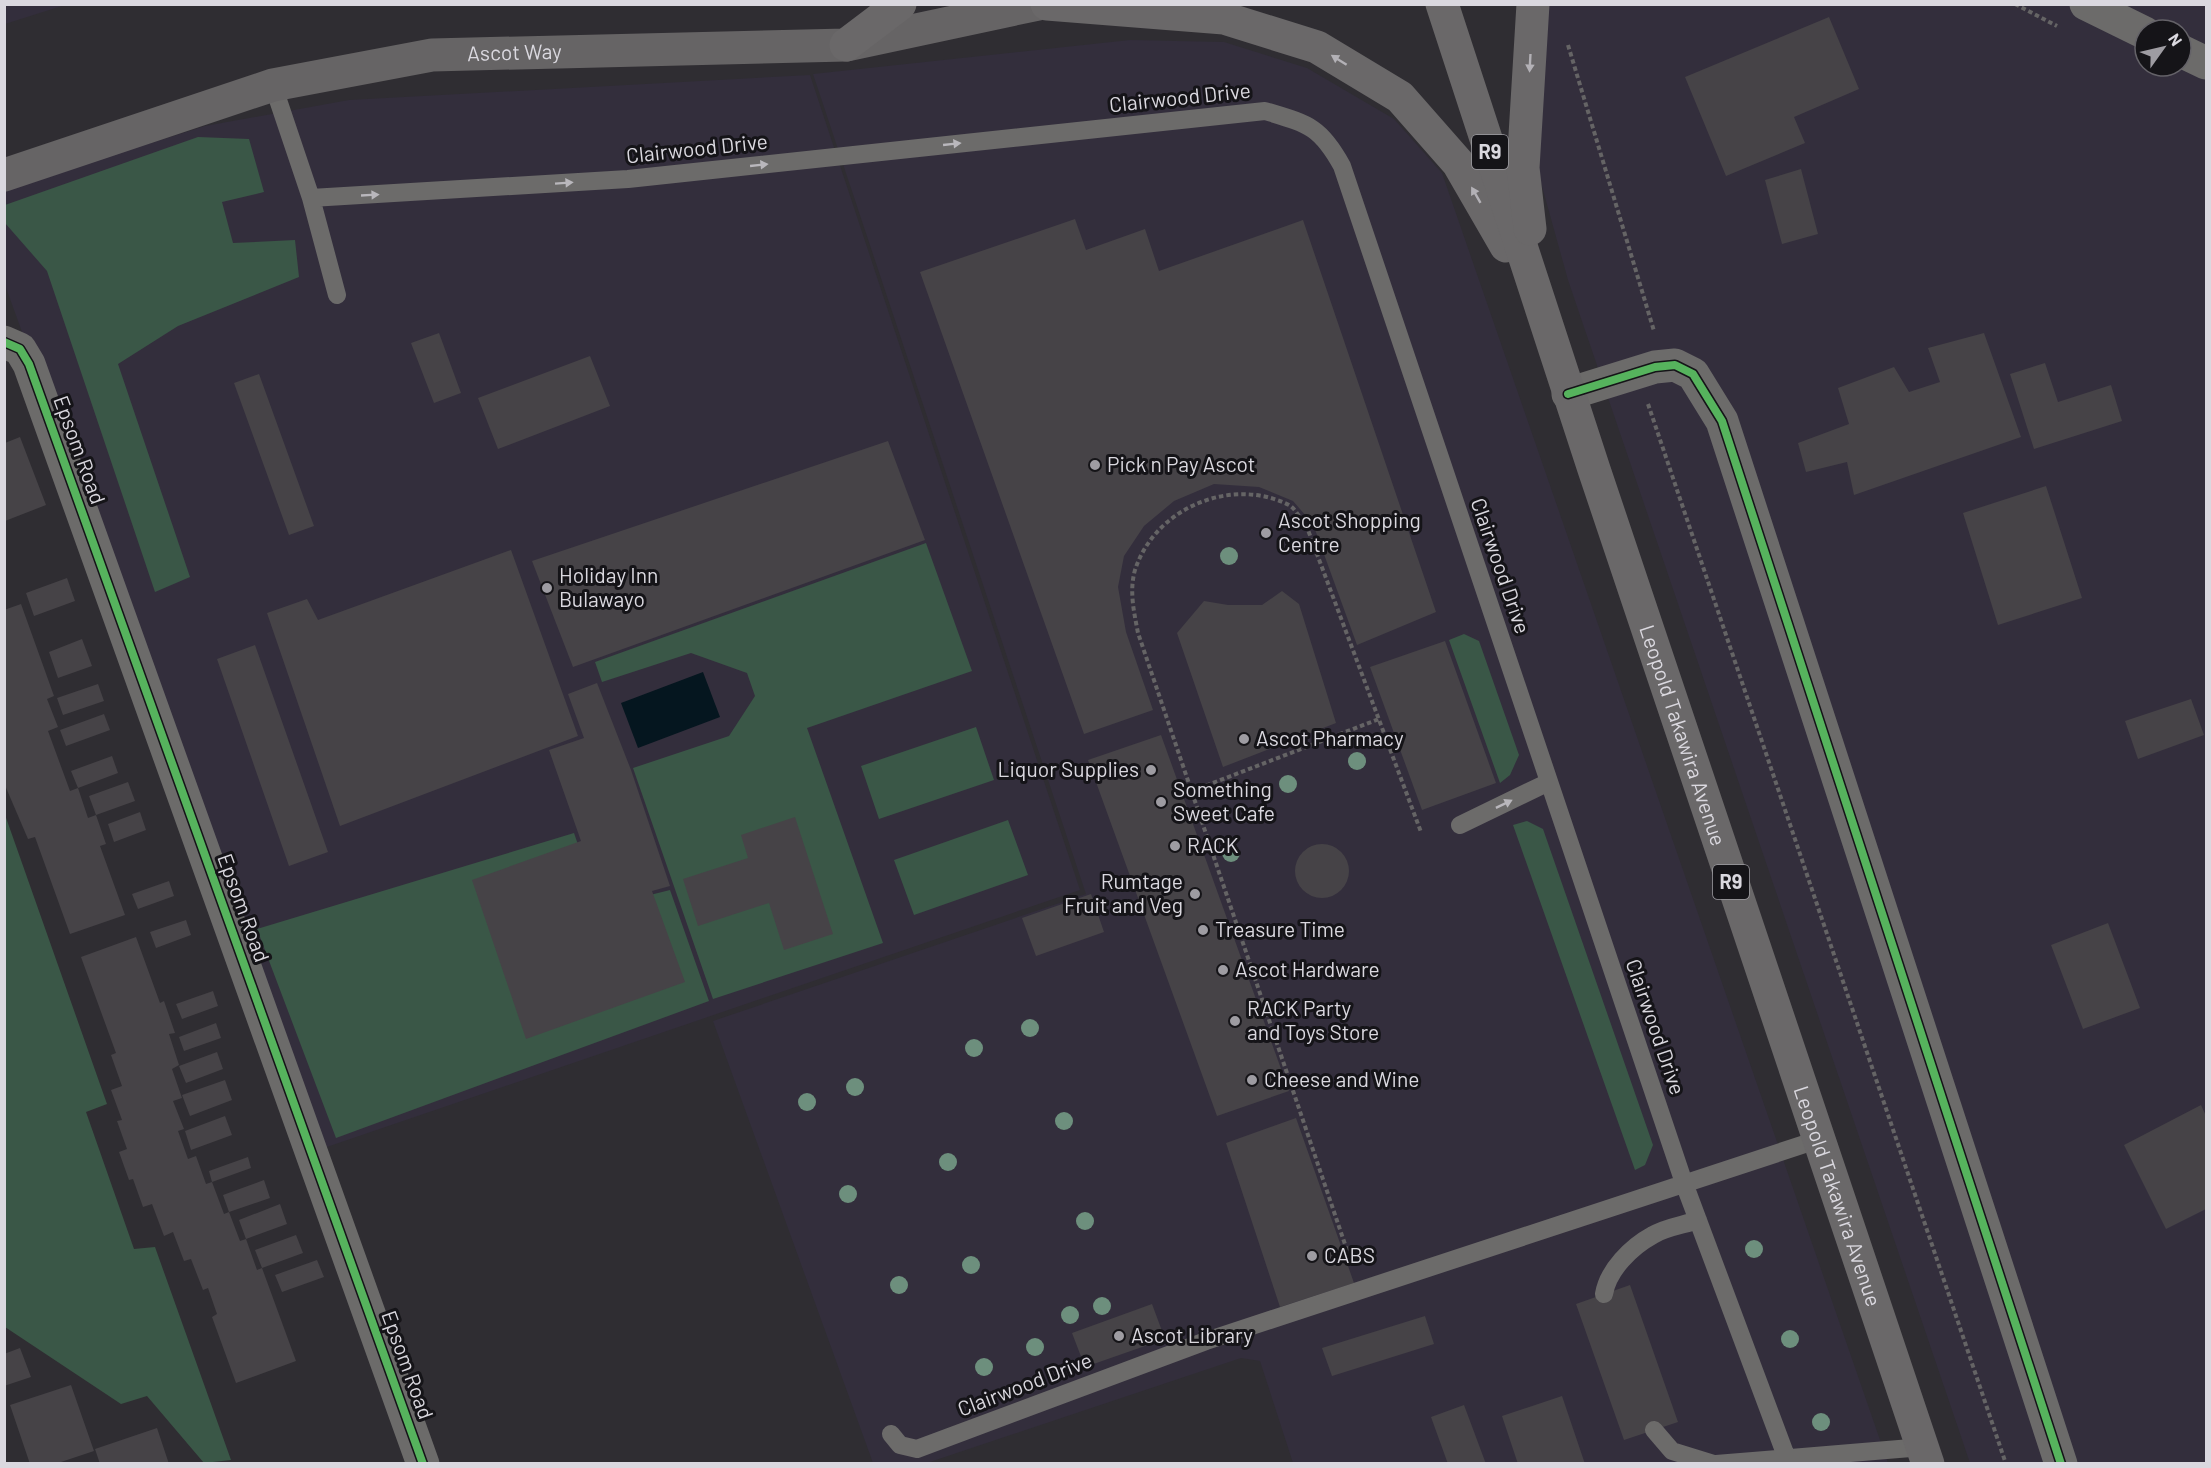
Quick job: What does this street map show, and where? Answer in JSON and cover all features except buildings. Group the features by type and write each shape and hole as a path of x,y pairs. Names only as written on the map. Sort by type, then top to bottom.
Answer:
{"highway":[{"path":"846,45 900,4"},
{"path":"1047,4 1224,18 1317,47 1400,98 1458,163 1538,300"},
{"name":"Leopold Takawira Avenue","path":"1442,4 1568,394 1925,1456"},
{"path":"1533,4 1523,168 1538,300"}],"main road":[{"name":"Ascot Way","path":"4,175 273,85 432,55 846,45 1038,4"}],"street":[{"path":"2086,4 2133,27"},
{"name":"Epsom Road","path":"4,342 20,349 29,364 423,1464"},
{"path":"1568,394 1654,367 1675,365 1693,374 1722,420 2061,1464"}],"lane":[{"path":"273,85 311,198 337,295"},
{"name":"Clairwood Drive","path":"311,198 628,179 1265,111 1300,122 1328,139 1342,166 1684,1183 1206,1341 917,1449 900,1445 891,1434"},
{"path":"1460,825 1549,782"},
{"path":"1788,1461 1684,1183 1817,1140"},
{"path":"1604,1294 1606,1279 1618,1263 1653,1234 1698,1220"},
{"path":"1654,1430 1672,1451 1715,1464 1925,1456"}],"path":[{"path":"1565,35 1656,337 1637,372 2006,1464"},
{"path":"1361,1290 1138,633 1131,590 1136,568 1154,537 1178,511 1216,495 1259,496 1290,506 1308,530 1421,832"},
{"path":"1191,791 1378,719"}],"shaded area":[{"path":"5,4 65,4 65,5 5,24"},
{"path":"1542,5 2206,5 2206,1463 1970,1463 1568,280 1538,172"},
{"name":"Ascot Shopping Centre","path":"1130,40 1224,42 1307,68 1394,119 1442,173 1888,1463 1293,1463 1260,1361 1241,1358 927,1463 873,1463 713,1021 1086,894 813,74"},
{"name":"Holiday Inn Bulawayo","path":"810,75 1080,890 318,1150 5,285 5,189 205,126 349,100"}],"green space":[{"path":"198,137 249,139 264,192 222,202 233,243 295,240 299,277 178,326 118,364 190,577 155,592 47,271 5,223 5,205"},
{"path":"926,543 972,671 807,728 883,943 713,999 633,768 729,736 755,696 747,673 691,653 602,682 595,662"},
{"path":"1464,634 1479,641 1519,755 1510,775 1500,783 1449,640"},
{"path":"976,727 994,780 879,819 861,766"},
{"path":"4,812 107,1104 86,1112 134,1249 155,1247 231,1460 204,1463 147,1396 121,1404 5,1327"},
{"path":"1008,820 1028,875 914,915 894,860"},
{"path":"1527,821 1543,829 1653,1145 1645,1165 1635,1170 1513,825"},
{"path":"574,833 585,865 634,899 670,890 709,1001 336,1138 257,929"}],"water":[{"path":"703,672 720,717 638,748 621,703"}],"cycle path":[{"path":"4,342 20,349 29,364 423,1464"},
{"path":"1568,394 1655,367 1675,365 1693,374 1722,421 2061,1464"}],"place":[{"name":"Pick n Pay Ascot","path":"1095,465"},
{"name":"Ascot Shopping Centre","path":"1266,533"},
{"name":"Holiday Inn Bulawayo","path":"547,588"},
{"name":"Ascot Pharmacy","path":"1244,739"},
{"name":"Liquor Supplies","path":"1151,770"},
{"name":"Something Sweet Cafe","path":"1161,802"},
{"name":"RACK","path":"1175,846"},
{"name":"Rumtage Fruit and Veg","path":"1195,894"},
{"name":"Treasure Time","path":"1203,930"},
{"name":"Ascot Hardware","path":"1223,970"},
{"name":"RACK Party and Toys Store","path":"1235,1021"},
{"name":"Cheese and Wine","path":"1252,1080"},
{"name":"CABS","path":"1312,1256"},
{"name":"Ascot Library","path":"1119,1336"}]}
